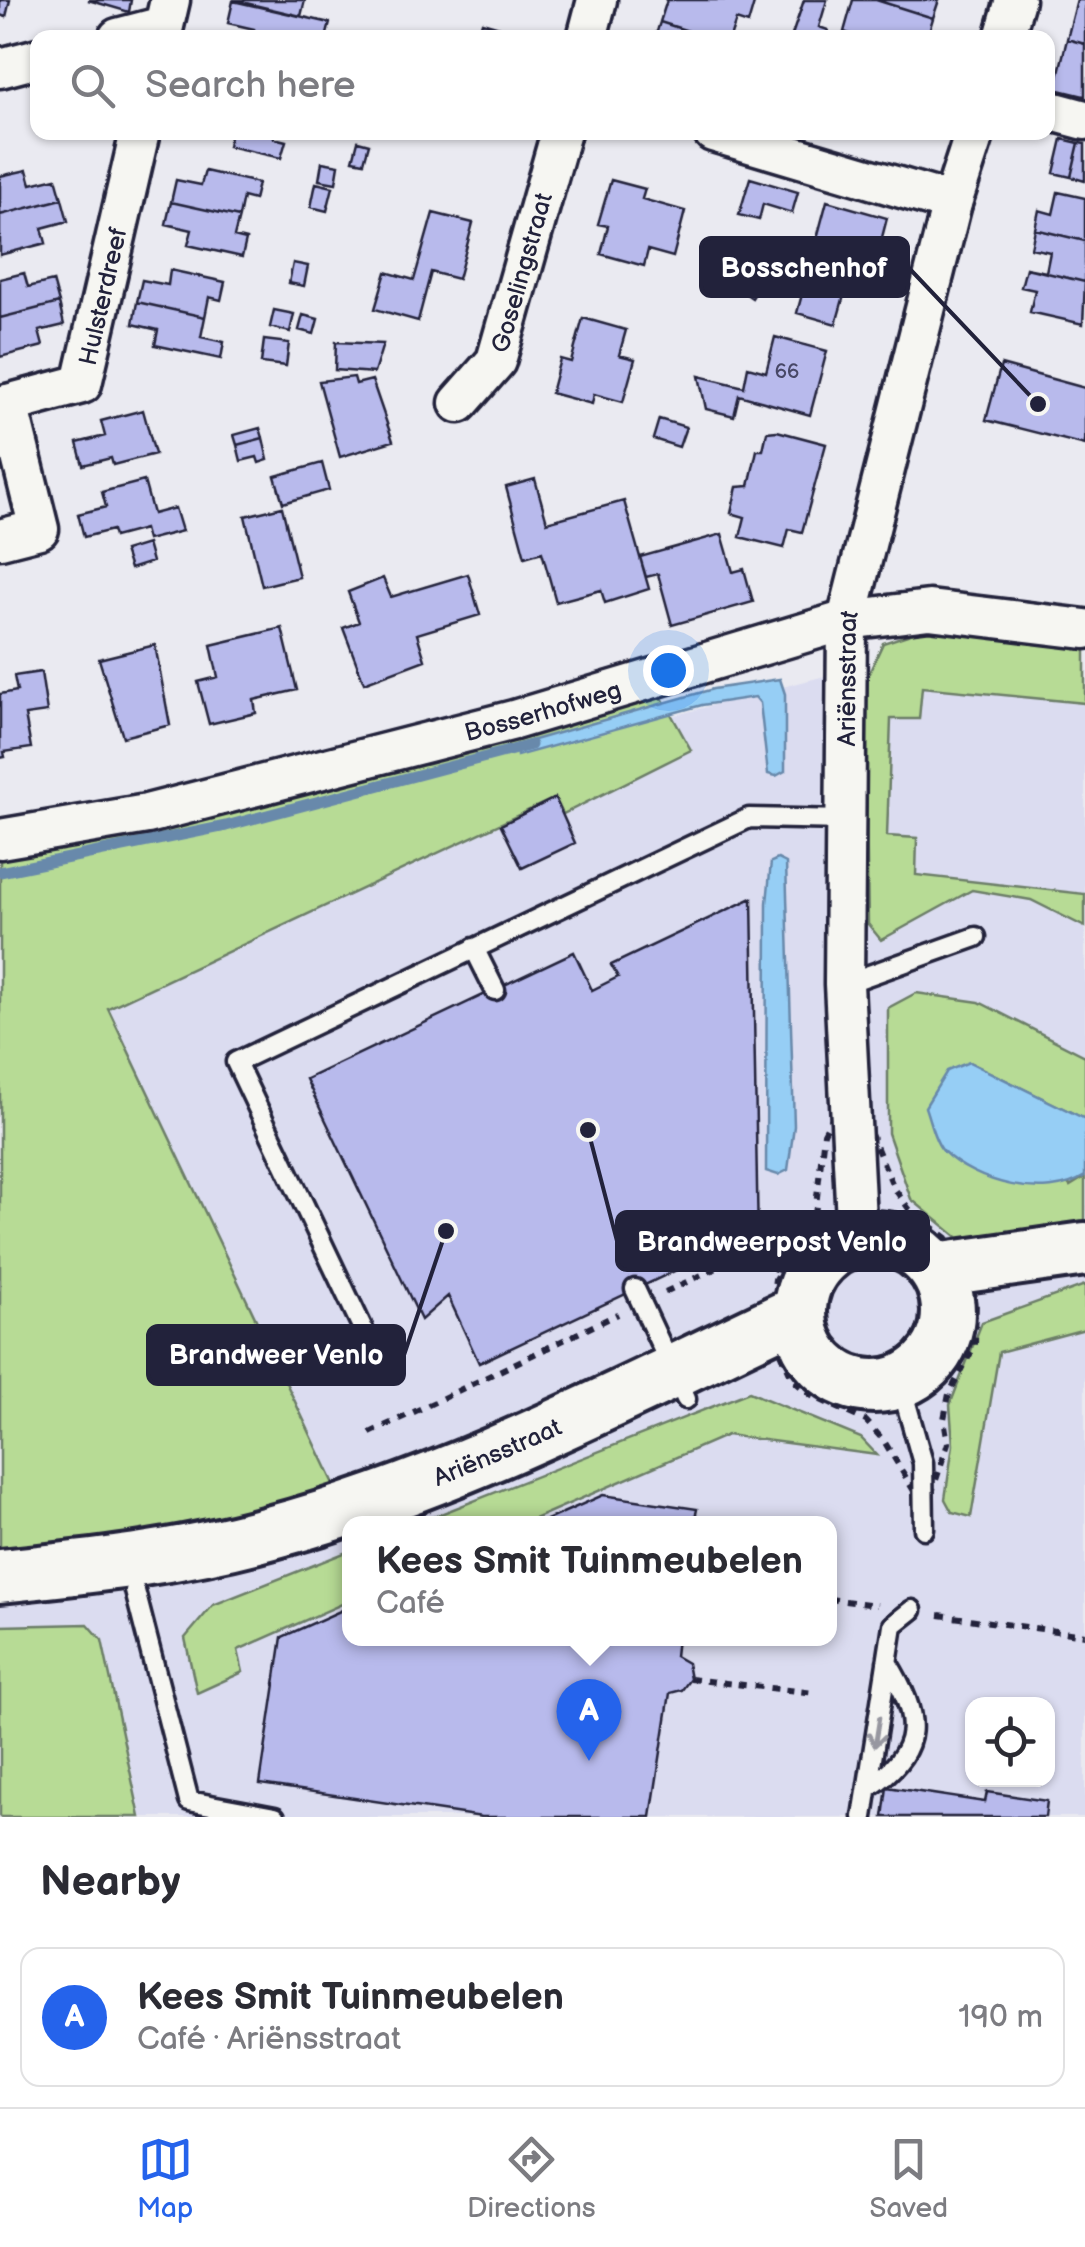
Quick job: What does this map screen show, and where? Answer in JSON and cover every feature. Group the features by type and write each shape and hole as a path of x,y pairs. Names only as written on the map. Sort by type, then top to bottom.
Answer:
{"main road":[{"path":"858,1240 902,1242 943,1292 935,1354 900,1382 880,1386 850,1381 822,1365 796,1310 811,1273 839,1246 858,1240"},
{"path":"943,1292 1085,1248"},
{"path":"943,1292 1085,1271"},
{"name":"Ariënsstraat","path":"406,1516 514,1474 679,1385 796,1310"},
{"name":"Ariënsstraat","path":"0,1576 130,1563 268,1534 679,1385"},
{"path":"0,1606 135,1591 242,1568 342,1538"}],"street":[{"path":"589,30 598,0"},
{"path":"1006,30 1015,0"},
{"path":"140,30 165,21"},
{"path":"0,68 30,60"},
{"path":"1055,112 1085,120"},
{"name":"Hulsterdreef","path":"0,538 39,530 4,404 82,384 138,140"},
{"name":"Goselingstraat","path":"458,403 496,361 559,140"},
{"path":"739,140 952,203"},
{"name":"Ariënsstraat","path":"858,1240 844,984 847,620 952,203 972,140"},
{"name":"Bosserhofweg","path":"0,838 148,814 514,720 847,620 928,610 1085,630"}],"lane":[{"path":"363,1329 236,1062 749,818 846,820"},
{"path":"844,984 976,936"},
{"path":"474,948 495,990"},
{"path":"638,1296 679,1385"},
{"path":"900,1382 924,1466 924,1529"},
{"path":"135,1591 189,1801 276,1817"},
{"path":"864,1817 893,1625 912,1610"},
{"path":"868,1788 903,1760 914,1722 909,1699 887,1662"}],"path":[{"path":"370,1433 638,1296 756,1250 762,1265 796,1310"},
{"path":"837,1600 1085,1635"},
{"path":"690,1678 815,1693"}],"shaded area":[{"path":"825,676 1085,697 1085,1817 93,1817 0,1787 0,1524 41,881"}],"green space":[{"path":"938,625 1085,647 1085,703 922,687 919,719 891,719 887,836 917,838 916,875 1085,894 1085,927 1031,900 972,890 881,940 868,924 864,684 883,643"},
{"path":"660,694 691,750 563,814 555,798 108,1008 336,1488 132,1546 0,1560 0,855"},
{"path":"916,993 979,1002 1085,1056 1085,1119 969,1062 1070,1186 1085,1177 1085,1226 967,1245 911,1199 888,1133 888,1008"},
{"path":"1085,1285 1085,1329 999,1352 971,1517 952,1512 945,1499 953,1445 950,1405 982,1322"},
{"path":"749,1392 861,1438 877,1455 727,1435 541,1516 436,1516"},
{"path":"342,1554 342,1604 238,1650 243,1672 197,1693 185,1638 213,1605"},
{"path":"88,1624 102,1640 140,1817 0,1817 0,1626"}],"water":[{"path":"780,679 785,694 785,771 776,776 768,774 760,703 755,697 702,705 517,756 516,745 713,689"},
{"path":"778,859 786,863 794,1126 788,1170 778,1175 766,1171 767,903 771,862"},
{"path":"969,1062 1085,1119 1085,1176 1051,1187 1011,1185 973,1172 943,1151 925,1107 947,1071"}],"building":[{"path":"0,0 10,0 6,17 0,15"},
{"path":"88,0 131,0 129,12"},
{"path":"233,0 305,0 301,16"},
{"path":"667,0 755,0 748,24 736,20 733,30 684,30 660,22"},
{"path":"804,0 827,0 819,27 828,30 794,30"},
{"path":"853,0 876,0 933,18 929,30 845,30"},
{"path":"876,0 939,0 933,18"},
{"path":"1077,0 1085,0 1085,44 1067,39"},
{"path":"233,1 330,23 328,30 254,30 228,23"},
{"path":"482,22 510,30 480,30"},
{"path":"660,22 685,30 658,30"},
{"path":"1067,39 1085,44 1085,102 1084,96 1055,89"},
{"path":"1062,139 1079,143 1071,177 1054,173"},
{"path":"229,140 286,141 281,158 228,146"},
{"path":"358,141 369,144 364,162 353,160"},
{"path":"1079,143 1085,144 1085,181 1071,177"},
{"path":"322,162 339,165 336,183 319,180"},
{"path":"27,170 31,184 56,178 62,199 0,215 0,176"},
{"path":"205,171 258,183 254,200 243,197 239,217 171,202 176,180 201,185"},
{"path":"750,178 798,192 792,213 763,204 759,220 739,215"},
{"path":"611,180 645,189 642,199 685,211 673,257 648,250 644,266 601,254 608,226 598,224"},
{"path":"316,183 333,187 327,211 311,207"},
{"path":"1058,192 1085,198 1085,241 1035,229 1039,210 1053,214"},
{"path":"62,199 68,221 42,228 46,243 0,255 0,215"},
{"path":"827,201 887,218 871,280 850,274 836,324 797,313"},
{"path":"171,202 239,217 234,237 246,240 242,257 188,245 192,230 166,224"},
{"path":"433,213 473,223 458,279 431,272 418,321 375,309 386,272 414,280"},
{"path":"1035,229 1085,241 1085,282 1026,268 1046,272 1050,252 1031,248"},
{"path":"746,258 768,273 752,298 730,283"},
{"path":"293,263 308,266 304,286 289,283"},
{"path":"1026,268 1085,282 1083,324 1030,312 1035,290 1021,287"},
{"path":"170,270 225,282 221,300 209,297 205,317 137,302 142,280 168,285"},
{"path":"24,273 28,287 53,281 59,303 0,318 0,279"},
{"path":"137,302 205,317 201,337 224,342 221,359 155,345 158,330 133,324"},
{"path":"59,303 64,325 39,331 43,346 0,357 0,318"},
{"path":"274,310 294,314 290,332 270,327"},
{"path":"303,315 318,319 314,334 299,330"},
{"path":"583,318 626,330 619,355 635,359 623,402 594,394 592,404 551,393 560,359 571,362"},
{"path":"775,337 827,351 810,415 739,395 734,416 706,409 699,376 744,387 748,367 766,372"},
{"path":"264,340 289,343 286,366 261,363"},
{"path":"336,342 383,344 374,373 335,370"},
{"path":"1001,365 1085,388 1085,445 986,420"},
{"path":"354,377 356,384 372,380 393,441 340,457 319,381"},
{"path":"143,410 155,454 113,465 111,458 83,465 77,443 105,436 101,421"},
{"path":"659,419 686,427 679,447 653,439"},
{"path":"260,428 263,438 237,445 234,435"},
{"path":"767,432 826,444 802,532 789,529 784,548 740,537 745,517 731,513 737,487 749,486 757,450 763,450"},
{"path":"263,438 268,460 259,463 257,457 241,461 237,445"},
{"path":"322,463 329,490 283,503 275,476"},
{"path":"535,479 547,522 624,501 649,589 605,603 601,590 556,602 542,552 525,557 506,487"},
{"path":"144,481 153,514 175,508 182,531 147,540 144,529 114,537 112,530 84,537 78,514 106,507 102,492"},
{"path":"282,507 299,577 262,586 245,516"},
{"path":"722,534 733,572 744,569 753,602 672,625 658,574 646,577 640,557"},
{"path":"147,544 152,562 130,569 124,551"},
{"path":"468,574 480,615 417,634 425,660 364,683 343,628 359,622 348,592 383,578 391,597"},
{"path":"282,628 297,690 254,700 256,713 209,724 198,682 218,677 211,645"},
{"path":"155,645 170,725 123,737 99,659"},
{"path":"41,672 47,712 25,715 31,748 4,752 5,757 0,758 0,694 17,691 14,676"},
{"path":"555,798 575,843 522,868 501,825"},
{"path":"752,898 758,1243 751,1235 479,1363 448,1296 421,1320 306,1079 574,952 592,990 618,977 611,965"},
{"path":"603,1495 697,1509 696,1516 556,1516"},
{"path":"342,1610 342,1646 676,1646 675,1656 687,1663 690,1679 682,1690 670,1693 651,1817 482,1817 260,1784 282,1637"},
{"path":"887,1787 985,1802 987,1792 1047,1801 1045,1817 883,1817"}],"waterway":[{"path":"0,872 226,826 531,745"}],"place":[{"name":"Bosschenhof","path":"1038,404"},
{"name":"Brandweerpost Venlo","path":"588,1130"},
{"name":"Brandweer Venlo","path":"446,1231"},
{"name":"Kees Smit Tuinmeubelen","path":"589,1761"}]}
